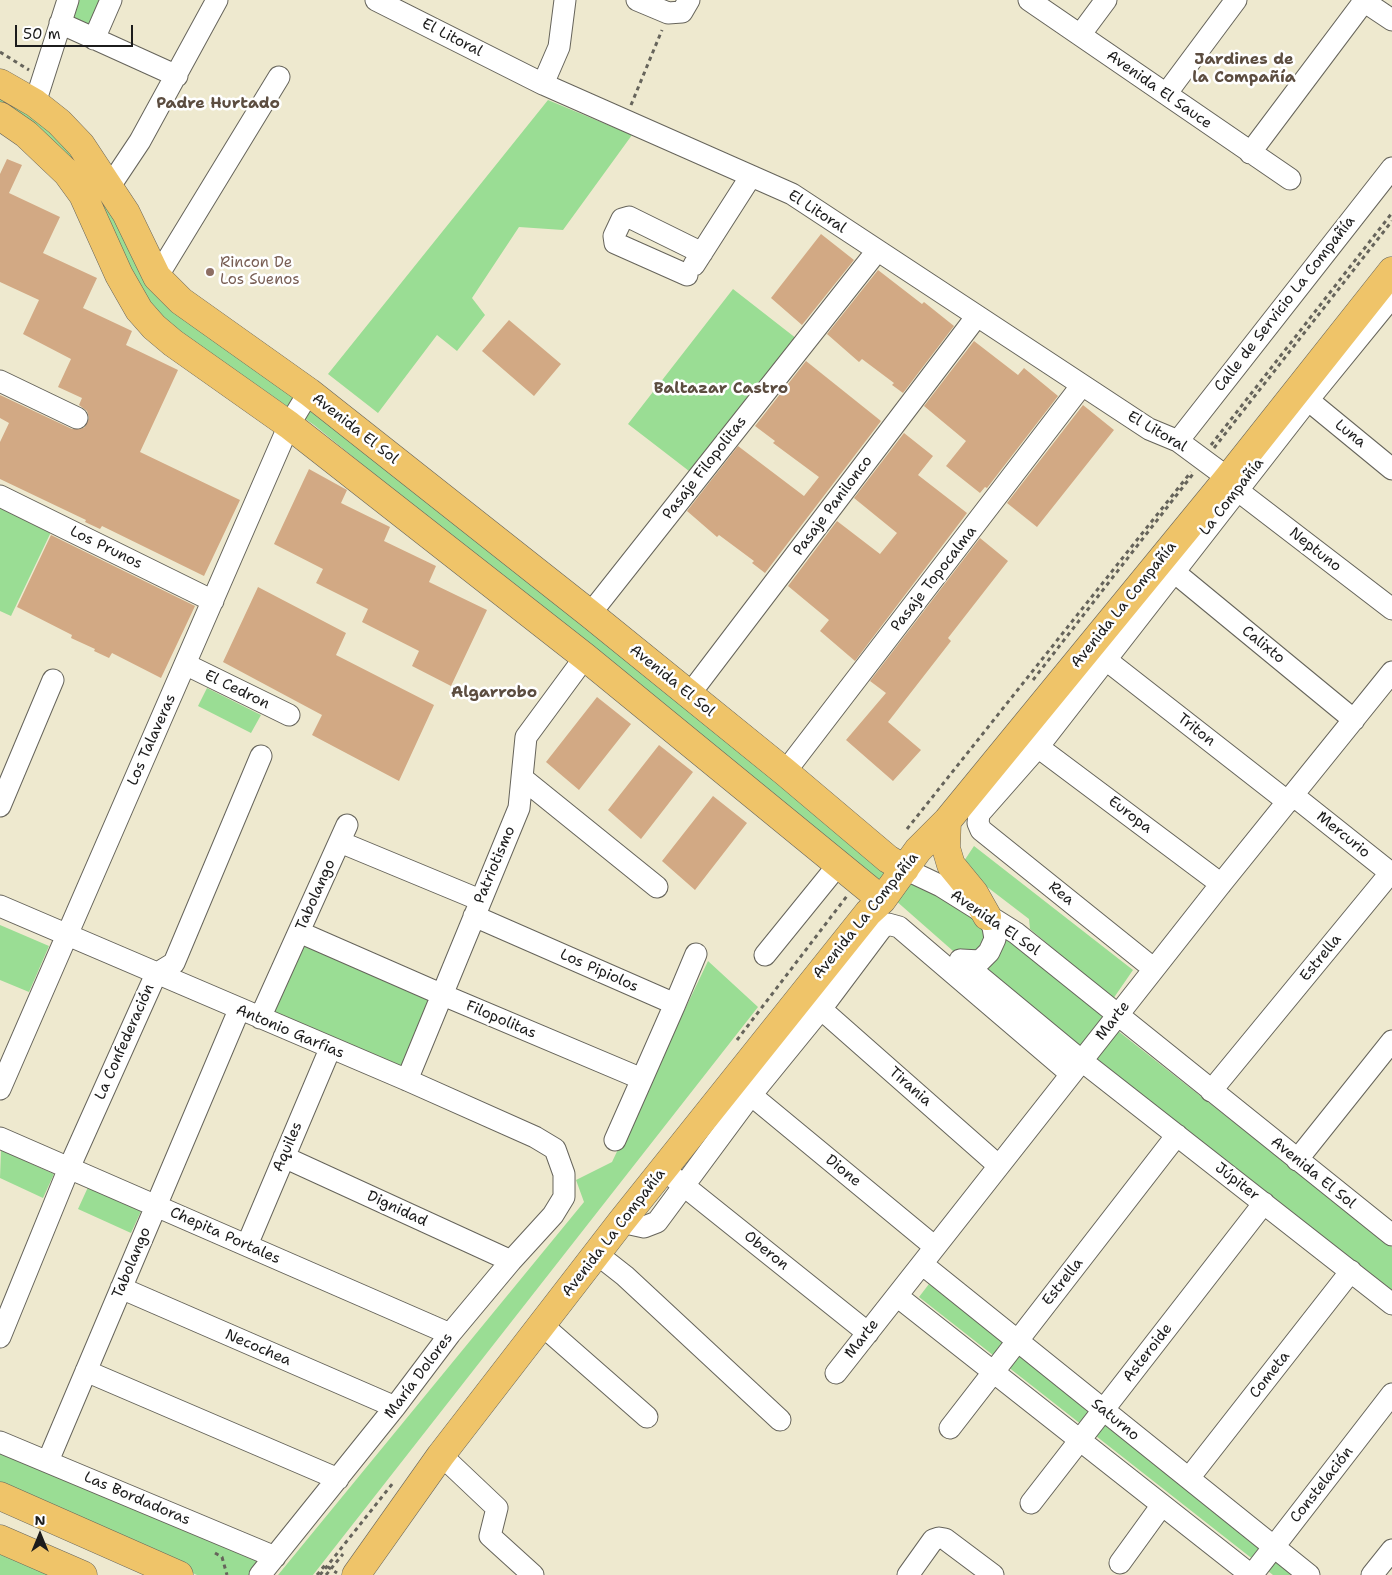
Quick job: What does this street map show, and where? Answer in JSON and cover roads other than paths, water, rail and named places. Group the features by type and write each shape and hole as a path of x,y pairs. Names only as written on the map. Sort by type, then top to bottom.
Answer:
{"main road":[{"name":"Avenida El Sol","path":"0,83 39,92 59,122 81,144 110,186 157,277 180,301 309,392 590,614 785,772 888,859 905,869"},
{"path":"0,116 26,134 67,172 83,195 127,289 139,310 154,327 173,343 289,425 585,657 882,900"},
{"name":"Avenida La Compañía","path":"356,1575 440,1455 621,1222 674,1177 868,913 882,900 918,850 947,821 1386,303 1392,271"},
{"path":"947,821 946,848 951,865 974,894 987,916"},
{"path":"0,1496 179,1575"},
{"path":"0,1539 83,1575"}],"street":[{"path":"39,92 68,0"},
{"path":"94,39 110,0"},
{"path":"110,186 140,141 217,0"},
{"name":"El Litoral","path":"376,0 543,84 792,194 1149,429 1178,441 1233,484"},
{"path":"543,84 559,47 565,0"},
{"path":"637,0 668,13 682,12 689,0"},
{"name":"Avenida El Sauce","path":"1029,0 1290,179"},
{"path":"1080,35 1106,0"},
{"path":"1166,94 1236,0"},
{"path":"1250,153 1364,0 1392,20"},
{"path":"60,24 177,76"},
{"path":"157,277 279,77"},
{"name":"Calle de Servicio La Compañía","path":"1178,441 1392,168"},
{"path":"702,252 629,217 622,219 614,236 615,243 685,280 751,176"},
{"name":"Pasaje Filopolitas","path":"590,614 877,251"},
{"name":"La Compañía","path":"979,814 1038,747 1173,571 1233,484 1308,400 1386,303"},
{"name":"Pasaje Panilonco","path":"689,695 977,316"},
{"path":"0,381 77,418"},
{"name":"Pasaje Topocalma","path":"785,772 1082,385"},
{"name":"Los Talaveras","path":"0,1089 289,425 309,392"},
{"name":"Luna","path":"1308,400 1392,469"},
{"name":"Neptuno","path":"1233,484 1392,609"},
{"name":"Los Prunos","path":"0,496 213,601"},
{"name":"Calixto","path":"1173,571 1354,720"},
{"name":"Patriotismo","path":"407,1080 519,808 526,737 585,657"},
{"name":"Triton","path":"1105,659 1291,799"},
{"name":"El Cedron","path":"185,664 289,715"},
{"name":"Marte","path":"836,1372 1154,968 1392,672"},
{"path":"0,806 53,680"},
{"name":"Europa","path":"1038,747 1221,884"},
{"name":"La Confederación","path":"0,1337 69,1168 156,974 174,962 261,756"},
{"path":"522,778 658,887"},
{"name":"Mercurio","path":"1291,799 1392,873"},
{"name":"Rea","path":"979,814 978,823 981,830 1154,968"},
{"name":"Los Pipiolos","path":"343,834 477,908 675,1004"},
{"name":"Tabolango","path":"260,1018 343,834"},
{"path":"765,955 838,865"},
{"name":"Avenida El Sol","path":"905,869 941,886 1016,934 1297,1160 1388,1225"},
{"name":"Estrella","path":"1211,1091 1392,873"},
{"path":"882,900 961,960 1077,1067"},
{"name":"Antonio Garfias","path":"0,906 330,1049 407,1080 535,1138 555,1150 564,1174"},
{"path":"961,960 980,961 989,952 995,939 993,927 987,916"},
{"path":"674,1177 750,1095 821,1008 881,929 888,924 900,927 1077,1067"},
{"name":"Filopolitas","path":"299,932 443,996 642,1079"},
{"path":"615,1140 696,954"},
{"name":"Tirania","path":"821,1008 999,1166"},
{"name":"Tabolango","path":"48,1461 239,1010"},
{"path":"1297,1160 1392,1041"},
{"name":"Aquiles","path":"247,1245 330,1049"},
{"name":"Júpiter","path":"1077,1067 1177,1135 1392,1304"},
{"name":"Dione","path":"750,1095 935,1247"},
{"name":"Estrella","path":"950,1428 1177,1135"},
{"name":"Chepita Portales","path":"0,1138 450,1334"},
{"name":"Dignidad","path":"284,1156 510,1261"},
{"name":"María Dolores","path":"260,1575 395,1407 450,1334 510,1261 553,1215 564,1197 564,1174"},
{"name":"Oberon","path":"674,1177 868,1332"},
{"name":"Asteroide","path":"1031,1503 1264,1203"},
{"path":"597,1254 625,1276 780,1420"},
{"name":"Saturno","path":"922,1264 1309,1575"},
{"name":"Cometa","path":"1188,1478 1351,1271"},
{"name":"Necochea","path":"121,1288 395,1407"},
{"path":"897,1296 992,1373 1252,1575"},
{"path":"542,1326 648,1418"},
{"path":"86,1372 338,1479"},
{"name":"Constelación","path":"1252,1575 1392,1394"},
{"name":"Las Bordadoras","path":"0,1442 275,1557"},
{"path":"440,1455 497,1508 490,1536 533,1575"},
{"path":"1120,1563 1162,1505"},
{"path":"908,1575 933,1540 939,1538 945,1539 993,1575"},
{"path":"1372,1575 1392,1550"}],"place":[{"name":"Rincon De Los Suenos","path":"210,272"}],"district":[{"name":"Jardines de la Compañía","path":"1244,69"},
{"name":"Padre Hurtado","path":"218,104"},
{"name":"Baltazar Castro","path":"721,389"},
{"name":"Algarrobo","path":"494,693"}]}
